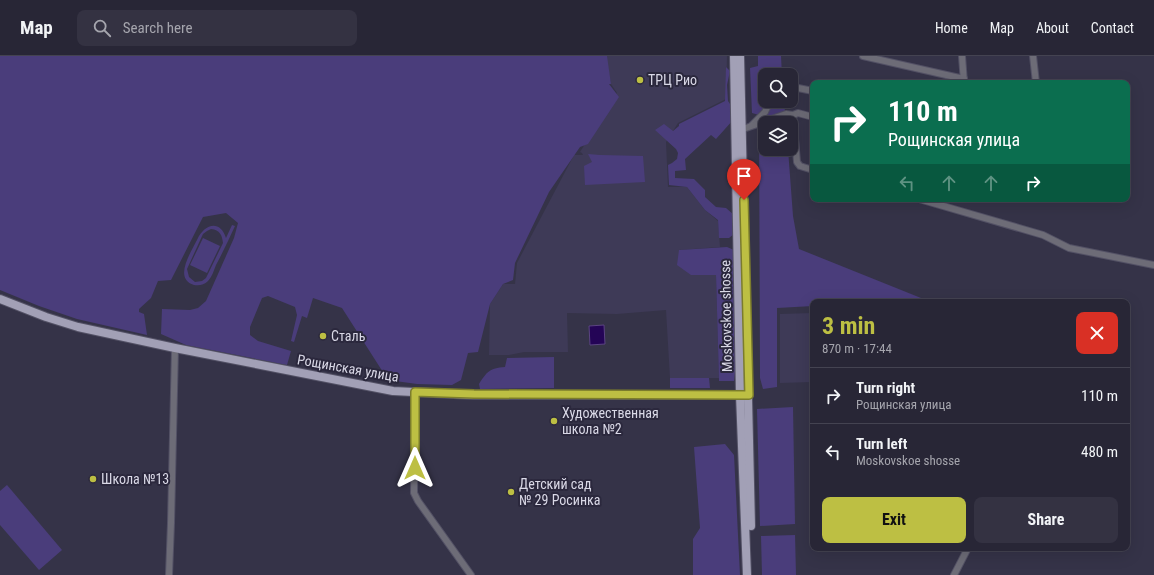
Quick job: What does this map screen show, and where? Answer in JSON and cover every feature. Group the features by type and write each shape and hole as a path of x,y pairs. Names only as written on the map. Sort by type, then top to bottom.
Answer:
{"main road":[{"name":"Moskovskoe shosse","path":"734,56 744,395 747,575"},
{"name":"Moskovskoe shosse","path":"740,56 746,128 744,395 753,575"},
{"name":"Рощинская улица","path":"0,299 46,317 72,325 175,348 372,388 415,392 474,394 744,395"}],"street":[{"path":"863,56 960,80"},
{"path":"962,56 964,80"},
{"path":"1033,56 1036,80"},
{"path":"798,88 810,90"},
{"path":"746,128 765,112 767,108"},
{"path":"746,128 786,114 810,116"},
{"path":"793,115 796,159 798,164 810,169"},
{"path":"929,202 1044,235 1069,248 1154,265"},
{"path":"169,575 175,348"},
{"path":"415,392 414,493 471,575"},
{"path":"954,575 966,551"}],"shaded area":[{"path":"0,56 607,56 611,84 609,84 619,97 588,144 580,147 549,192 515,263 513,280 503,284 490,304 478,352 468,353 461,380 452,385 417,384 388,380 342,308 313,298 307,318 302,316 294,342 291,341 297,315 295,307 268,296 262,298 250,327 250,335 258,341 291,351 287,365 186,345 161,334 162,309 190,310 198,308 206,301 234,238 238,223 226,213 203,217 171,280 158,281 151,298 139,309 139,312 144,314 147,335 77,319 39,306 0,290"},
{"path":"606,56 727,56 726,99 678,123 666,142 668,187 687,187 705,210 718,221 720,247 680,250 691,275 716,275 719,378 670,378 666,310 617,314 567,313 568,352 524,352 509,355 489,355 490,304 503,284 515,284 517,263 574,155 583,155 580,152 617,93 611,84"},
{"path":"758,56 781,56 782,68 758,68 758,108 785,108 785,116 759,116 752,113 750,68 758,66"},
{"path":"726,67 730,71 727,85 728,101 732,107 733,120 716,139 711,135 685,159 686,170 675,171 675,178 694,179 705,190 705,197 716,207 726,208 734,215 734,234 729,238 719,238 718,220 705,210 687,187 669,185 668,165 677,159 678,153 676,149 655,130 664,124 673,131 679,126 679,124 725,101"},
{"path":"588,154 643,156 645,182 585,185 584,166 592,162"},
{"path":"759,156 789,156 793,216 799,249 924,299 810,299 810,306 777,308 777,387 763,389 760,378"},
{"path":"232,225 235,226 209,279 200,285 194,285 188,282 185,277 185,265 197,240 204,230 208,227 216,226 220,228 226,238","holes":["211,229 217,230 220,233 223,243 206,278 202,281 195,282 189,277 187,269 203,234"]},
{"path":"203,238 220,246 207,273 190,265"},
{"path":"727,247 734,250 736,364 734,381 719,381 716,275 691,275 677,265 679,250"},
{"path":"810,313 810,382 780,383 780,314"},
{"path":"604,325 605,344 590,345 589,326"},
{"path":"554,357 554,388 480,389 479,384 489,371 495,368 505,367 507,358"},
{"path":"670,378 709,378 710,388 670,388"},
{"path":"793,407 795,524 760,526 757,409"},
{"path":"725,444 734,455 740,575 693,575 693,539 700,528 694,447"},
{"path":"7,485 62,550 39,570 0,525 0,491"},
{"path":"795,535 796,575 762,575 761,536"}],"place":[{"name":"ТРЦ Рио","path":"640,80"},
{"name":"Сталь","path":"323,336"},
{"name":"Художественная школа №2","path":"554,421"},
{"name":"Школа №13","path":"93,479"},
{"name":"Детский сад № 29 Росинка","path":"511,492"}],"route":[{"path":"415,468 415,392 474,394 749,395 744,200"}]}
